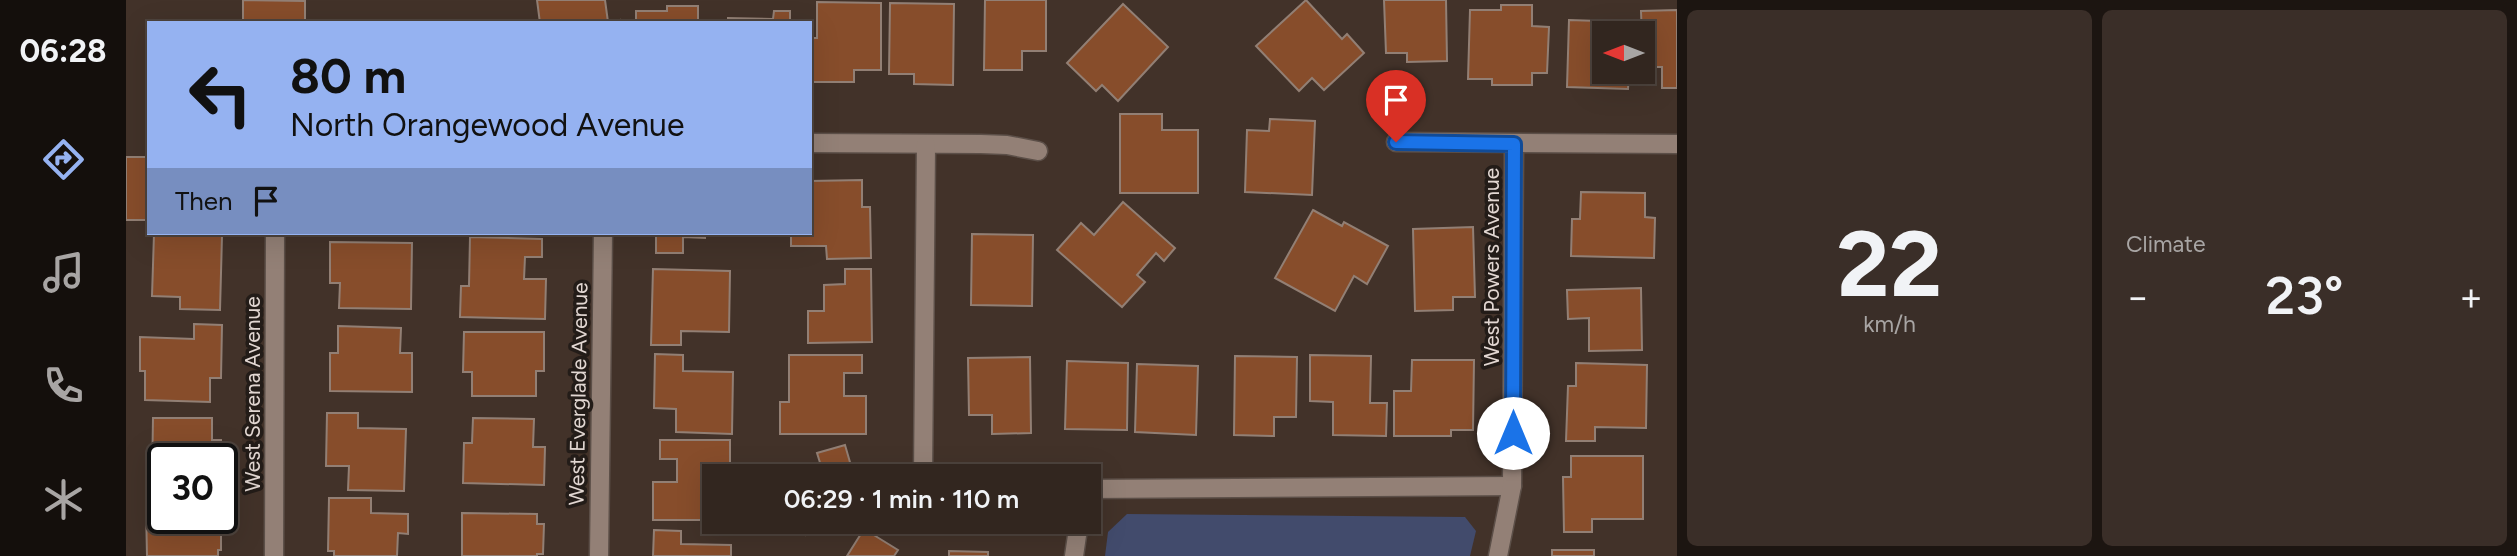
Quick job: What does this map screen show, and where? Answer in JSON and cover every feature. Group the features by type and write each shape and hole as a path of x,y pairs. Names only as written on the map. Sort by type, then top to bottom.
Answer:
{"street":[{"path":"1396,142 1677,144"},
{"path":"812,143 1007,145 1038,150"},
{"name":"West Powers Avenue","path":"1498,556 1512,486 1514,144"},
{"path":"923,464 926,145"},
{"name":"West Serena Avenue","path":"274,556 275,235"},
{"name":"West Everglade Avenue","path":"599,556 603,235"},
{"path":"1101,489 1512,486"},
{"path":"1074,556 1077,534"}],"shaded area":[{"path":"1127,514 1465,517 1476,531 1470,556 1105,556 1108,532"}],"building":[{"path":"243,0 305,1 305,21 243,21"},
{"path":"537,0 605,0 608,21 540,21"},
{"path":"985,0 1046,0 1046,51 1022,51 1022,70 984,70"},
{"path":"1306,0 1342,39 1347,34 1364,53 1324,90 1312,78 1299,91 1256,46"},
{"path":"1384,0 1446,0 1447,61 1407,62 1407,53 1386,53"},
{"path":"817,2 881,3 881,70 854,70 854,82 812,82 812,38 817,38"},
{"path":"890,3 954,4 953,85 914,84 914,74 889,74"},
{"path":"1123,4 1168,47 1118,101 1102,85 1096,91 1067,63"},
{"path":"1501,5 1532,5 1532,26 1549,27 1547,73 1532,73 1532,85 1492,85 1492,79 1468,79 1470,10 1501,10"},
{"path":"667,6 698,6 698,21 636,21 636,11 667,11"},
{"path":"1677,10 1677,88 1662,88 1662,67 1656,67 1656,21 1641,21 1641,11"},
{"path":"774,11 790,11 790,21 728,21 728,18 773,19"},
{"path":"1569,20 1600,21 1592,21 1592,84 1628,84 1628,89 1567,87"},
{"path":"1120,114 1162,114 1162,130 1198,130 1198,193 1120,193"},
{"path":"1270,119 1315,121 1312,195 1245,192 1247,130 1269,131"},
{"path":"126,157 147,157 147,220 126,220"},
{"path":"862,180 862,207 870,207 871,258 827,259 826,246 791,246 791,235 812,235 812,181"},
{"path":"1581,192 1645,193 1645,217 1655,218 1654,258 1571,256 1572,219 1580,219"},
{"path":"1123,202 1175,248 1164,261 1156,253 1137,275 1145,282 1122,307 1057,250 1081,223 1094,235"},
{"path":"1313,210 1342,226 1344,222 1388,246 1367,284 1354,276 1335,311 1275,278"},
{"path":"1473,227 1475,297 1453,297 1453,310 1415,311 1413,229"},
{"path":"972,234 1033,235 1032,306 971,305"},
{"path":"154,235 222,236 220,310 180,309 180,297 152,296"},
{"path":"656,235 705,235 705,238 683,237 683,253 656,253"},
{"path":"470,237 542,239 542,257 525,257 524,279 546,279 545,319 460,317 461,286 469,286"},
{"path":"330,242 412,243 411,309 339,308 340,283 330,283"},
{"path":"653,269 730,271 729,332 681,331 681,345 651,345"},
{"path":"845,269 871,269 872,342 808,343 808,311 824,311 824,285 845,284"},
{"path":"1641,288 1642,350 1589,351 1589,318 1568,319 1567,290"},
{"path":"194,324 222,325 221,378 210,378 210,402 145,400 145,371 140,371 140,337 194,339"},
{"path":"338,326 401,328 400,353 412,353 412,392 330,391 330,353 338,353"},
{"path":"464,332 544,332 544,371 536,371 536,396 472,396 472,372 463,372"},
{"path":"655,354 683,355 683,371 733,372 732,434 676,432 676,409 654,408"},
{"path":"789,355 862,355 862,373 844,373 844,396 866,396 866,434 780,434 780,402 789,402"},
{"path":"1310,355 1371,356 1370,403 1387,403 1386,436 1333,435 1333,402 1310,401"},
{"path":"1235,356 1297,357 1296,417 1274,417 1274,436 1234,435"},
{"path":"1030,357 1031,433 992,434 992,415 969,415 968,358"},
{"path":"1412,360 1474,360 1473,430 1451,430 1451,436 1394,436 1394,391 1411,391"},
{"path":"1067,361 1128,363 1127,430 1065,429"},
{"path":"1576,363 1647,365 1646,428 1595,427 1595,441 1566,441 1568,386 1576,386"},
{"path":"1137,364 1198,366 1196,435 1135,432"},
{"path":"327,413 358,413 358,428 406,429 404,491 348,490 349,466 326,466"},
{"path":"153,418 212,418 212,440 221,440 221,443 153,443"},
{"path":"473,418 534,419 533,447 545,447 544,485 463,483 464,443 472,443"},
{"path":"660,440 730,440 730,464 702,464 702,520 653,520 653,482 677,482 677,459 660,459"},
{"path":"845,445 851,464 820,464 817,453"},
{"path":"1571,456 1643,456 1643,519 1592,519 1592,532 1564,532 1563,477 1571,477"},
{"path":"329,498 371,498 371,513 408,514 408,534 398,533 397,556 334,556 334,551 328,551"},
{"path":"146,508 147,534 221,534 221,550 218,550 218,556 147,556"},
{"path":"462,513 537,514 537,524 544,524 543,554 462,556"},
{"path":"654,530 681,531 681,544 731,545 731,556 653,556"},
{"path":"861,534 872,534 898,550 894,556 847,556"},
{"path":"1552,550 1594,550 1594,556 1552,556"},
{"path":"949,551 988,552 988,556 949,556"}],"route":[{"path":"1396,142 1514,144 1513,433"}]}
